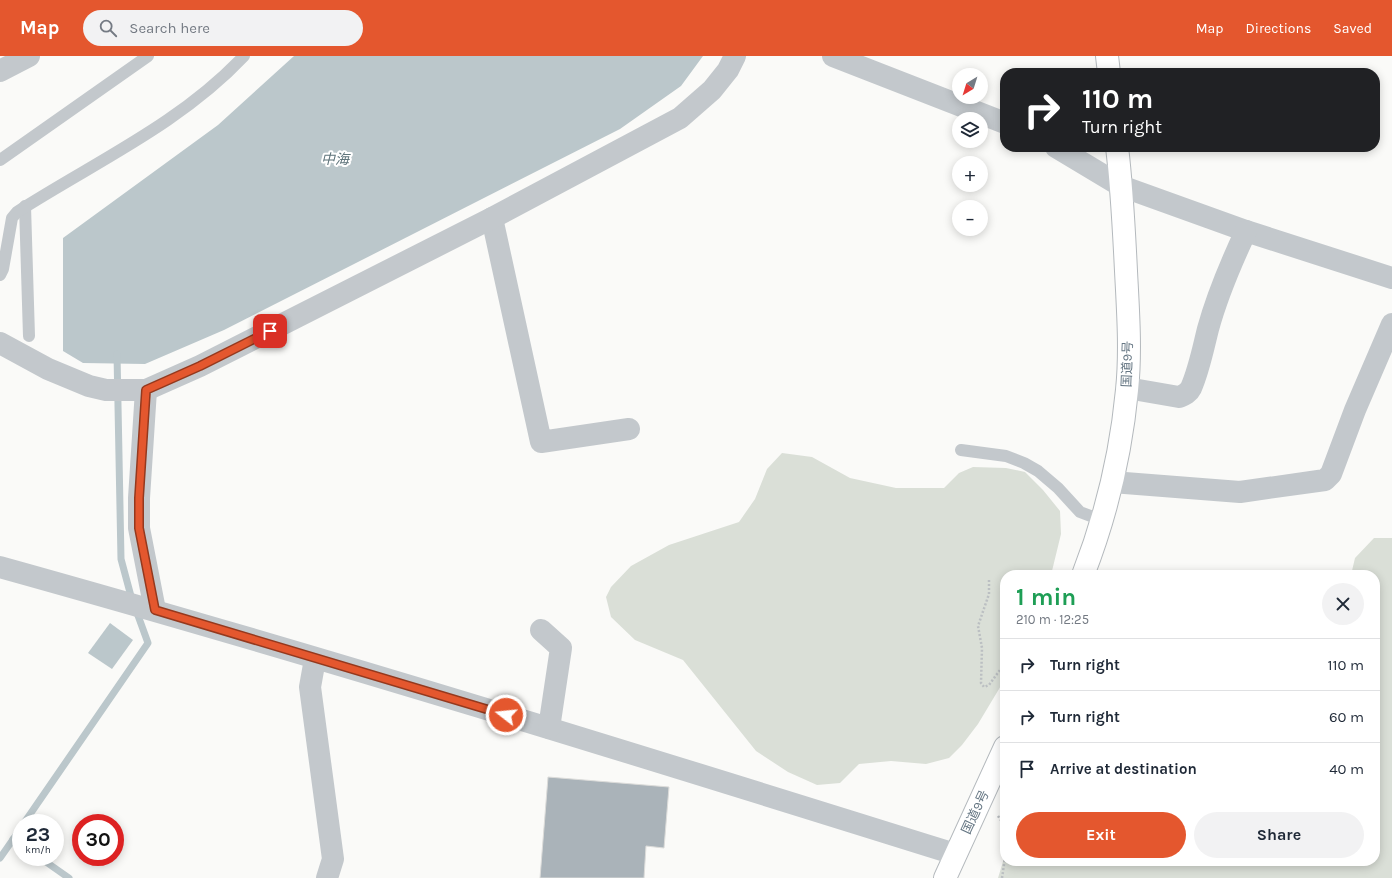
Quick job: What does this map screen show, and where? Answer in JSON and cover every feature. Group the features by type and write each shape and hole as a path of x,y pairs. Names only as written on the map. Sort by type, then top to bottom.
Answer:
{"highway":[{"path":"1107,56 1108,68"},
{"name":"国道9号","path":"1085,570 1112,482 1121,434 1127,388 1128,314 1122,186 1118,152"},
{"name":"国道9号","path":"944,878 1000,758"}],"street":[{"path":"0,70 29,56"},
{"path":"0,343 54,372 89,386 126,390 200,366 492,218 680,118 712,90 728,70 735,56"},
{"path":"832,56 1000,121"},
{"path":"1064,152 1122,186 1246,231 1392,278"},
{"path":"492,218 541,442 628,429"},
{"path":"1127,388 1179,396 1184,395 1190,389 1217,303 1233,259 1246,231"},
{"path":"1112,482 1240,492 1325,480 1331,474 1355,410 1392,324"},
{"path":"126,390 139,498 140,606"},
{"path":"0,567 140,606 550,728 955,854"},
{"path":"541,630 561,648 550,728"},
{"path":"315,659 310,687 332,859 327,878"}],"lane":[{"path":"0,160 148,56"},
{"path":"0,275 3,269 12,218 17,212 126,147 185,109 244,56"},
{"path":"25,206 29,336"},
{"path":"961,450 1006,456 1024,462 1038,471 1058,488 1080,512 1101,520"}],"path":[{"path":"989,580 989,594 978,626 982,648 981,683 984,687 989,685 1000,670"},
{"path":"1002,878 1004,866"}],"shaded area":[{"path":"782,453 812,457 850,478 896,488 944,488 959,473 973,467 1006,468 1025,472 1043,490 1060,511 1061,534 1052,570 1000,570 1000,687 978,724 962,745 949,758 926,764 891,761 859,764 840,783 817,785 788,772 756,751 683,660 635,640 611,617 606,597 611,587 631,566 669,545 739,522 755,499 767,469"},
{"path":"1374,538 1392,538 1392,878 998,878 1002,866 1380,866 1380,570 1352,570 1355,558"}],"water":[{"name":"中海","path":"294,56 703,56 681,86 620,129 224,330 145,364 83,363 63,351 63,238 218,125"},
{"path":"110,623 133,640 112,669 88,653"}],"building":[{"path":"548,777 669,787 664,848 646,846 644,878 540,878"}],"waterway":[{"path":"117,354 121,559 132,600"},
{"path":"30,814 148,643 136,610"},
{"path":"0,858 12,841"},
{"path":"52,866 69,878"}],"route":[{"path":"270,331 173,379 146,390 139,498 139,528 155,610 506,715"}]}
